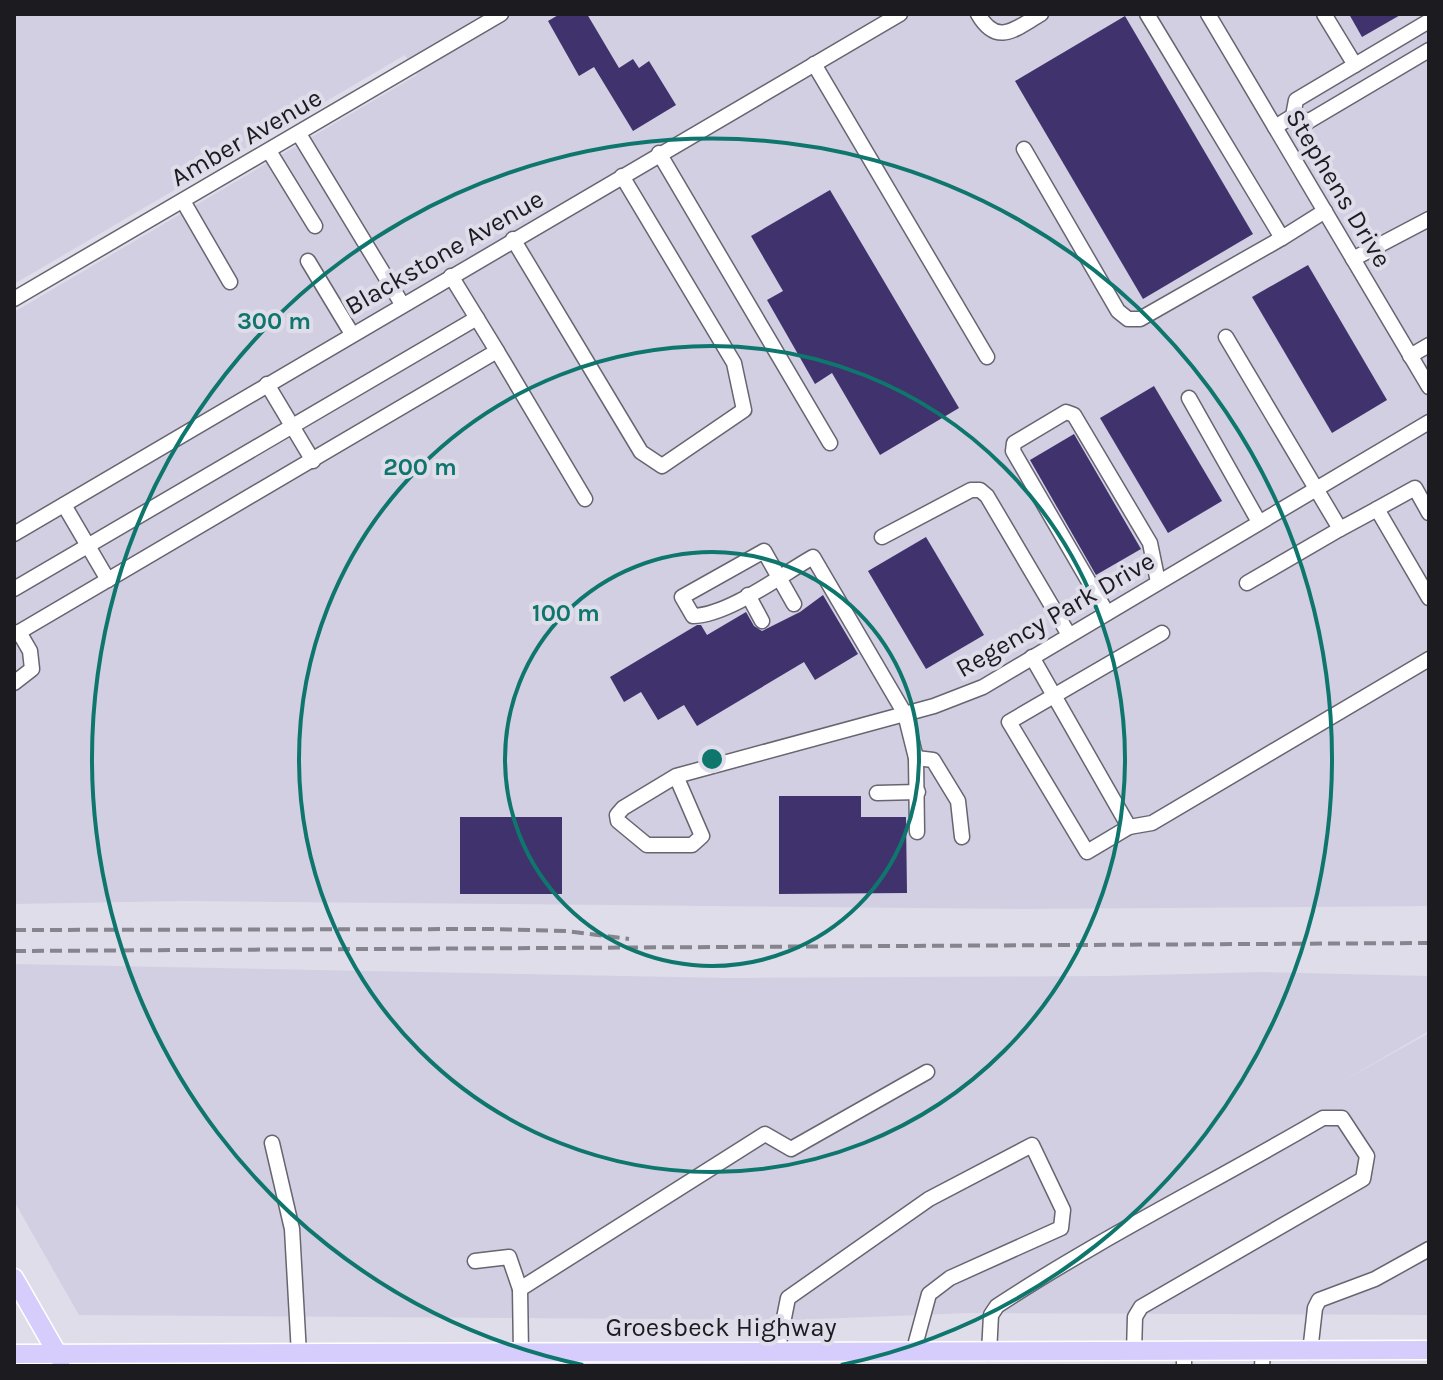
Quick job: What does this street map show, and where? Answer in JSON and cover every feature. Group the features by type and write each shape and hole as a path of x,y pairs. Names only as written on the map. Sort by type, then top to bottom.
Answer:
{"main road":[{"path":"14,1278 61,1360"},
{"name":"Groesbeck Highway","path":"14,1354 61,1360 299,1354 401,1360 701,1360 777,1353 989,1353 1071,1359 1134,1352 1184,1359 1263,1359 1310,1352 1424,1355"}],"street":[{"name":"Amber Avenue","path":"14,299 501,14"},
{"name":"Blackstone Avenue","path":"14,534 900,14"},
{"path":"978,14 987,28 996,33 1011,31 1041,14"},
{"path":"1147,14 1282,238"},
{"name":"Stephens Drive","path":"1208,14 1429,387"},
{"path":"1324,14 1357,93"},
{"path":"1275,127 1293,116 1296,100 1429,21"},
{"path":"1293,116 1309,121 1429,50"},
{"path":"814,64 987,357"},
{"path":"299,134 402,304"},
{"path":"1024,149 1118,311 1128,319 1140,319 1325,211"},
{"path":"269,151 315,226"},
{"path":"659,153 830,443"},
{"path":"513,239 641,452 662,466 744,410 734,363 622,176"},
{"path":"183,201 230,282"},
{"path":"1353,259 1429,219"},
{"path":"308,261 352,334"},
{"path":"451,276 585,499"},
{"path":"14,589 477,318"},
{"path":"1226,337 1340,529"},
{"path":"1410,356 1429,345"},
{"path":"14,683 22,681 32,669 30,651 16,633 497,351"},
{"path":"267,384 313,461"},
{"path":"1189,398 1259,522"},
{"path":"1107,613 1013,451 1014,443 1066,412 1074,415 1144,532 1153,553 1158,582"},
{"name":"Regency Park Drive","path":"676,776 702,836 692,845 647,845 618,821 617,815 623,808 676,776 957,698 1032,657 1429,422"},
{"path":"1247,583 1415,488 1429,513"},
{"path":"882,537 971,490 980,490 987,496 1069,635"},
{"path":"64,505 108,580"},
{"path":"1377,509 1429,598"},
{"path":"794,604 778,577 764,551 682,597 693,616 707,616 748,595 778,577 813,557 905,714 916,758 917,832"},
{"path":"748,595 762,621"},
{"path":"1162,633 1009,722 1087,852 1129,827 1152,823 1429,659"},
{"path":"1032,657 1129,827"},
{"path":"916,758 933,760 958,801 962,837"},
{"path":"877,793 918,792"},
{"path":"520,1289 765,1134 791,1149 927,1072"},
{"path":"989,1353 991,1315 997,1306 1147,1214 1192,1194 1323,1118 1342,1118 1367,1156 1363,1179 1141,1307 1135,1317 1134,1352"},
{"path":"272,1143 292,1229 299,1354"},
{"path":"777,1353 788,1298 929,1199 1032,1145 1063,1210 1061,1228 950,1278 929,1294 913,1353"},
{"path":"1310,1352 1315,1308 1319,1300 1375,1279 1429,1249"},
{"path":"475,1261 509,1257 520,1289 517,1358"}],"shaded area":[{"path":"14,14 1429,14 1429,906 1022,909 187,901 14,904 14,312 417,75 405,55 14,284"},
{"path":"14,964 728,978 1264,972 1429,976 1429,1031 1341,1082 1429,1033 1429,1315 968,1313 794,1320 79,1315 14,1201"}],"building":[{"path":"560,14 587,14 619,68 633,59 639,68 649,61 676,105 633,131 594,67 579,76 548,21"},
{"path":"1349,14 1402,14 1362,37"},
{"path":"1125,16 1253,234 1143,299 1015,81"},
{"path":"830,190 959,408 880,455 832,373 815,384 767,300 783,291 751,236"},
{"path":"1308,265 1387,400 1332,433 1252,297"},
{"path":"1154,386 1222,501 1168,533 1100,418"},
{"path":"1074,434 1141,549 1096,575 1030,460"},
{"path":"926,537 984,635 926,669 868,571"},
{"path":"823,595 858,654 815,680 804,662 697,726 684,705 658,720 641,692 624,702 610,677 697,625 701,625 707,635 746,612 754,626 762,631 800,612"},
{"path":"779,796 861,796 861,817 906,817 907,893 779,894"},
{"path":"460,817 562,817 562,894 460,894"}],"railway":[{"path":"14,930 492,929 566,931 629,939"},
{"path":"14,951 1429,943"}]}
